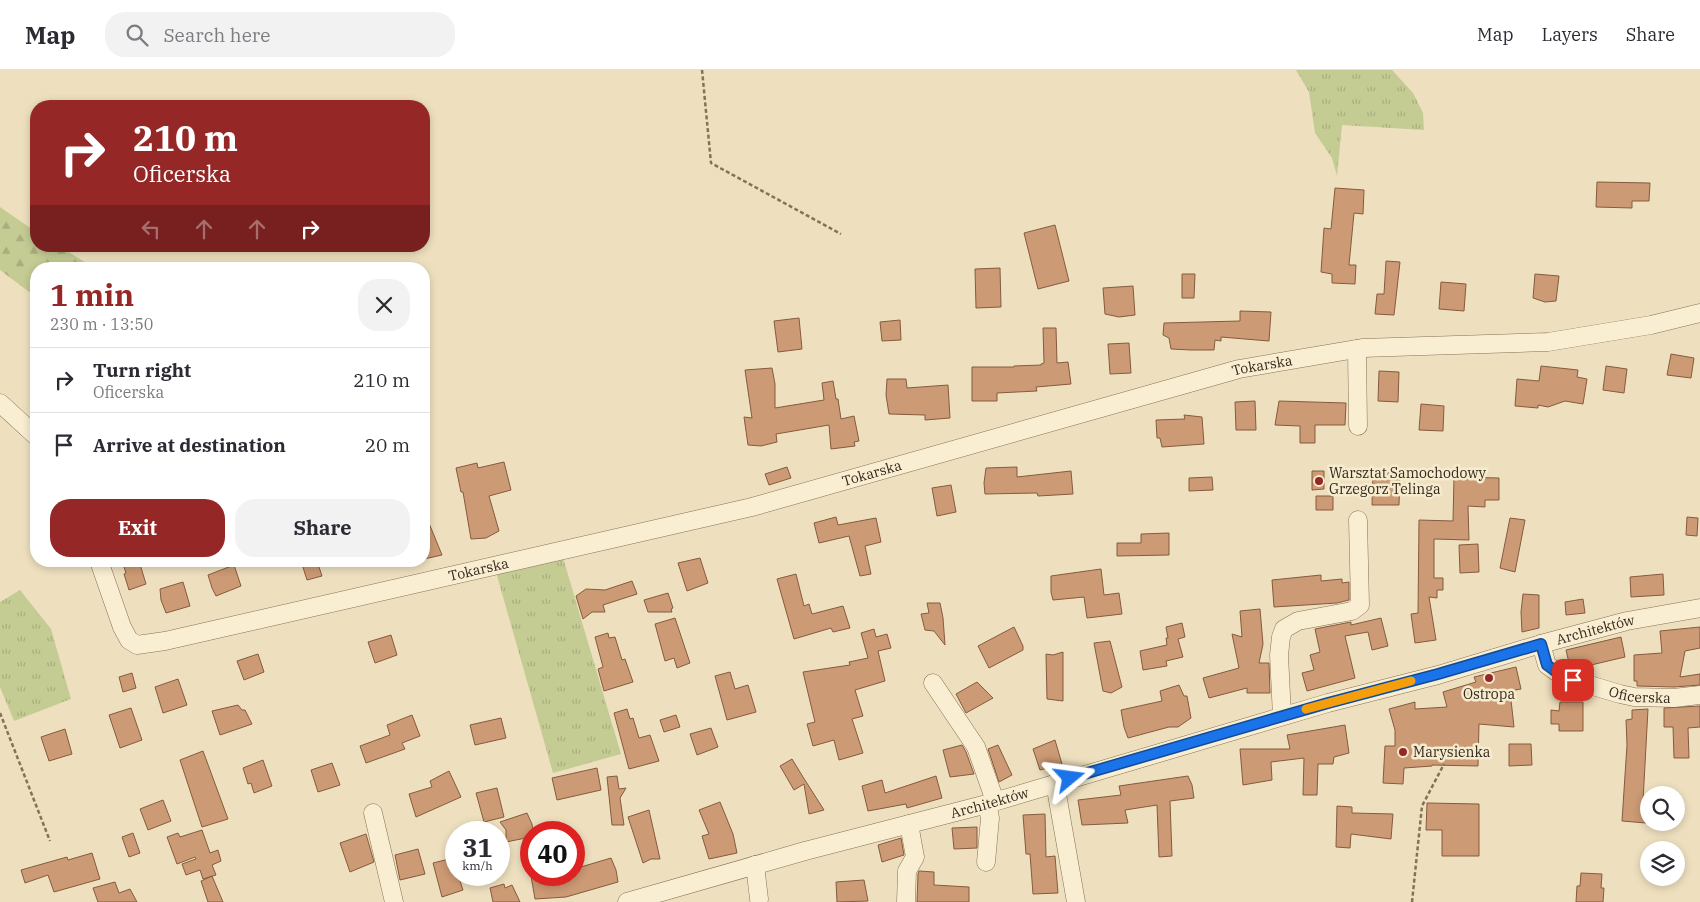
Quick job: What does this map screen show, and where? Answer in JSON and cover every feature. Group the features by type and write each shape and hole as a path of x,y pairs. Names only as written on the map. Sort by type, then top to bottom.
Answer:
{"street":[{"name":"Tokarska","path":"101,567 122,627 129,640 137,645 165,641 718,516 1238,369 1357,349 1548,342 1651,325 1700,313"},
{"path":"1357,349 1358,426"},
{"path":"0,404 30,431"},
{"path":"1282,716 1279,655 1281,637 1284,630 1298,621 1352,611 1360,605 1358,520"},
{"name":"Architektów","path":"627,902 756,864 991,802 1282,716 1541,644 1627,621 1700,608"},
{"name":"Oficerska","path":"1541,644 1547,665 1573,680 1634,697 1674,698 1700,695"},
{"path":"933,683 976,748 991,802 986,862"},
{"path":"1055,783 1076,902"},
{"path":"373,813 394,902"},
{"path":"906,902 908,871 915,857 909,824"},
{"path":"756,864 759,899"}],"path":[{"path":"702,70 711,163 841,234"},
{"path":"0,713 50,840"},
{"path":"1412,902 1422,806 1444,764"}],"green space":[{"path":"1296,70 1392,70 1413,93 1423,113 1424,130 1342,125 1337,176 1332,158 1315,133 1309,92"},
{"path":"0,207 30,228 30,252 69,252 85,262 30,262 30,292 0,270"},
{"path":"561,551 621,754 553,773 494,565"},
{"path":"20,590 51,629 71,699 14,721 0,687 0,602"}],"building":[{"path":"1597,182 1650,183 1649,201 1632,201 1632,208 1596,207"},
{"path":"1335,188 1364,190 1363,214 1354,213 1349,265 1356,265 1355,284 1332,283 1332,274 1321,272 1324,228 1331,229"},
{"path":"1055,225 1069,281 1038,289 1024,233"},
{"path":"1386,261 1400,262 1394,315 1375,314 1377,294 1384,294"},
{"path":"1000,268 1001,307 976,308 975,269"},
{"path":"1182,274 1195,274 1194,298 1182,298"},
{"path":"1535,274 1559,276 1556,301 1545,302 1533,298"},
{"path":"1441,282 1466,284 1464,311 1439,309"},
{"path":"1133,286 1135,315 1119,317 1105,314 1103,288"},
{"path":"1240,311 1271,312 1269,341 1221,337 1221,341 1215,340 1214,350 1171,349 1169,338 1163,335 1164,323 1240,321"},
{"path":"799,318 802,349 778,352 774,321"},
{"path":"900,320 901,340 882,341 880,322"},
{"path":"1043,328 1056,328 1057,363 1068,362 1071,384 1036,387 1037,391 997,393 997,401 972,401 972,367 1014,367 1041,365 1044,363"},
{"path":"1129,343 1131,373 1110,374 1108,344"},
{"path":"1671,354 1694,358 1691,378 1667,375"},
{"path":"1541,366 1578,370 1577,377 1587,379 1583,404 1565,401 1548,407 1538,405 1538,408 1515,406 1517,379 1539,381"},
{"path":"1606,366 1627,369 1624,393 1603,390"},
{"path":"772,368 775,384 775,408 824,400 822,383 833,381 841,419 854,416 859,441 854,442 855,446 831,449 829,425 776,434 777,442 761,446 748,445 744,417 752,418 745,370"},
{"path":"1379,371 1399,372 1398,402 1378,401"},
{"path":"887,379 906,379 907,388 948,385 950,418 925,420 925,415 889,414 886,395"},
{"path":"1255,401 1256,430 1236,430 1235,402"},
{"path":"1279,401 1346,403 1345,425 1315,425 1315,443 1300,443 1300,426 1275,425"},
{"path":"1421,404 1444,406 1443,431 1419,430"},
{"path":"1184,415 1202,417 1204,444 1162,447 1160,438 1157,438 1156,420 1185,419"},
{"path":"504,462 511,490 489,496 499,531 486,538 471,539 463,492 461,492 456,468 477,463 478,468"},
{"path":"787,467 791,478 769,485 765,474"},
{"path":"1017,467 1017,477 1071,471 1073,494 1038,496 1037,493 985,494 986,468"},
{"path":"1312,471 1324,471 1324,489 1312,490"},
{"path":"1373,472 1400,473 1399,505 1372,505"},
{"path":"1212,477 1213,490 1189,491 1189,478"},
{"path":"1454,477 1499,478 1499,500 1485,500 1485,507 1468,506 1469,540 1434,539 1434,578 1443,578 1443,590 1437,590 1437,598 1429,597 1436,640 1415,643 1411,614 1418,613 1419,520 1453,521"},
{"path":"951,485 956,512 937,516 932,488"},
{"path":"1316,496 1333,496 1333,510 1316,510"},
{"path":"836,517 838,525 876,518 881,542 865,546 871,574 860,576 849,536 819,543 814,523"},
{"path":"1687,517 1698,518 1697,536 1686,535"},
{"path":"1510,518 1525,520 1515,572 1500,568"},
{"path":"430,526 442,555 430,558"},
{"path":"1169,533 1169,555 1117,556 1117,543 1141,543 1141,534"},
{"path":"1478,544 1479,572 1460,573 1459,545"},
{"path":"700,558 708,583 687,591 678,563"},
{"path":"124,567 141,567 146,584 129,590 124,574 126,573"},
{"path":"229,567 235,567 241,586 216,596 208,575"},
{"path":"303,567 319,567 322,576 307,580"},
{"path":"1101,569 1104,595 1119,593 1122,614 1087,618 1084,597 1053,600 1051,576"},
{"path":"796,574 804,606 809,604 812,614 843,606 850,628 833,632 831,628 794,639 777,579"},
{"path":"1663,574 1664,595 1631,597 1630,577"},
{"path":"1321,575 1321,581 1342,579 1342,583 1349,582 1349,600 1337,603 1274,607 1272,580"},
{"path":"632,581 637,594 603,605 605,612 592,612 583,619 576,596 586,589 605,590"},
{"path":"183,582 190,606 166,613 161,600 160,589"},
{"path":"668,593 673,608 671,609 672,612 648,612 644,600"},
{"path":"1523,594 1539,595 1539,628 1522,632 1521,612"},
{"path":"1583,599 1585,613 1566,615 1565,602"},
{"path":"927,603 940,603 945,645 934,631 925,630 921,614 929,613"},
{"path":"1260,609 1263,644 1259,663 1269,663 1270,693 1247,693 1247,688 1209,698 1203,678 1239,668 1232,634 1242,637 1240,611"},
{"path":"675,618 690,663 677,668 674,658 665,661 655,624"},
{"path":"1381,618 1388,646 1372,650 1368,632 1345,636 1355,678 1307,691 1302,673 1314,670 1310,655 1320,652 1315,629 1351,622 1351,625"},
{"path":"1182,623 1185,637 1178,639 1183,657 1166,661 1167,666 1143,670 1140,651 1167,645 1166,627"},
{"path":"1014,627 1023,650 989,668 978,646"},
{"path":"1700,627 1700,648 1685,651 1680,677 1700,674 1700,685 1674,687 1637,686 1637,681 1634,681 1634,655 1662,653 1660,631"},
{"path":"874,629 876,637 887,634 891,648 878,651 885,681 855,690 863,716 852,719 863,753 839,760 834,740 813,746 807,724 815,722 803,672 850,665 849,662 868,658 861,633"},
{"path":"608,633 609,638 615,637 622,660 625,659 633,682 604,691 598,669 603,667 595,637"},
{"path":"391,635 397,655 375,663 368,642"},
{"path":"1621,637 1625,657 1574,669 1570,667 1566,650"},
{"path":"1110,641 1122,687 1111,693 1103,691 1094,643"},
{"path":"1063,652 1063,701 1047,699 1046,654 1053,655"},
{"path":"258,654 264,672 244,680 237,661"},
{"path":"1516,667 1521,689 1510,691 1514,727 1479,724 1478,766 1432,765 1404,768 1403,784 1383,783 1385,746 1395,746 1395,730 1389,709 1415,702 1415,709 1447,707 1443,692 1476,682 1474,677"},
{"path":"730,672 735,689 748,685 756,712 727,720 715,676"},
{"path":"132,673 136,688 123,692 119,677"},
{"path":"178,679 187,705 163,713 155,687"},
{"path":"977,682 993,698 966,713 956,694"},
{"path":"1179,685 1184,696 1187,696 1191,718 1178,727 1169,727 1128,738 1121,710 1162,701 1160,691"},
{"path":"1560,702 1583,702 1583,731 1559,731 1559,724 1551,724 1551,710 1559,711"},
{"path":"238,705 242,710 245,710 252,724 220,735 212,711"},
{"path":"1700,706 1700,727 1688,728 1689,758 1674,758 1673,727 1664,727 1664,708"},
{"path":"131,708 142,740 120,748 109,715"},
{"path":"627,709 630,719 633,718 639,738 650,735 659,761 629,769 614,713"},
{"path":"1648,709 1644,786 1640,786 1640,822 1622,821 1627,745 1626,720 1632,719 1632,710"},
{"path":"412,715 420,736 402,743 405,749 366,763 360,746 390,735 387,725"},
{"path":"676,715 680,727 664,732 660,720"},
{"path":"501,718 506,738 475,745 470,725"},
{"path":"1345,725 1349,753 1334,757 1333,764 1318,764 1317,795 1303,795 1304,758 1271,762 1272,780 1243,785 1240,749 1290,749 1287,735"},
{"path":"711,728 718,747 697,755 690,734"},
{"path":"65,729 72,754 49,761 41,737"},
{"path":"1055,740 1062,764 1040,770 1033,749"},
{"path":"1509,744 1531,744 1532,765 1509,766"},
{"path":"962,745 974,774 950,777 943,750"},
{"path":"998,745 1012,775 999,782 988,749"},
{"path":"203,751 228,819 202,827 180,760"},
{"path":"792,759 824,810 809,814 804,784 794,790 780,766"},
{"path":"263,760 272,786 254,793 251,783 248,784 243,768"},
{"path":"332,763 340,785 318,792 311,770"},
{"path":"597,768 601,790 557,800 552,778"},
{"path":"449,771 461,797 416,817 409,794 432,787 430,781"},
{"path":"617,776 619,789 626,788 620,798 624,825 612,825 607,777"},
{"path":"936,776 942,798 907,808 906,804 868,811 862,786 882,780 885,793"},
{"path":"1188,776 1194,798 1170,801 1172,856 1159,857 1157,805 1125,810 1128,823 1082,825 1078,800 1121,795 1119,786"},
{"path":"497,788 504,817 484,821 476,793"},
{"path":"163,800 171,821 148,830 140,809"},
{"path":"720,802 733,834 737,853 709,859 702,836 709,834 699,810"},
{"path":"1427,803 1479,804 1479,856 1442,856 1442,830 1426,830"},
{"path":"1337,806 1352,807 1352,813 1393,814 1391,839 1351,834 1350,848 1336,847"},
{"path":"649,810 660,859 651,859 643,863 628,817"},
{"path":"527,813 531,821 520,821 520,839 510,841 510,821 503,821"},
{"path":"1045,814 1046,857 1055,856 1058,893 1033,894 1030,854 1026,854 1023,815"},
{"path":"977,827 977,848 954,849 952,828"},
{"path":"202,830 210,853 218,850 221,861 212,865 216,875 203,879 200,870 186,875 182,864 196,859 195,857 177,864 167,837 178,833 180,837"},
{"path":"133,833 140,853 129,857 122,837"},
{"path":"366,834 374,862 350,872 340,843"},
{"path":"901,838 904,855 882,862 878,845"},
{"path":"418,849 425,874 400,880 395,855"},
{"path":"92,853 100,879 54,892 48,875 25,883 21,870 67,857 68,860"},
{"path":"611,858 618,882 566,897 535,899 533,886 585,886 585,866"},
{"path":"445,860 445,886 462,886 463,890 442,897 433,863"},
{"path":"919,871 934,872 934,885 969,887 969,902 917,902"},
{"path":"1581,873 1602,874 1603,902 1576,902 1577,886 1580,886"},
{"path":"212,876 223,902 208,902 201,881"},
{"path":"864,880 868,901 837,902 836,882"},
{"path":"115,882 119,893 130,889 137,902 98,902 93,888"},
{"path":"512,885 520,902 493,902 490,888 504,886 505,888"}],"slow traffic":[{"path":"1306,709 1411,681"}],"place":[{"name":"Warsztat Samochodowy Grzegorz Telinga","path":"1319,481"},
{"name":"Ostropa","path":"1489,678"},
{"name":"Marysienka","path":"1403,752"}],"route":[{"path":"1070,778 1328,703 1541,644 1547,665 1573,680"}]}
